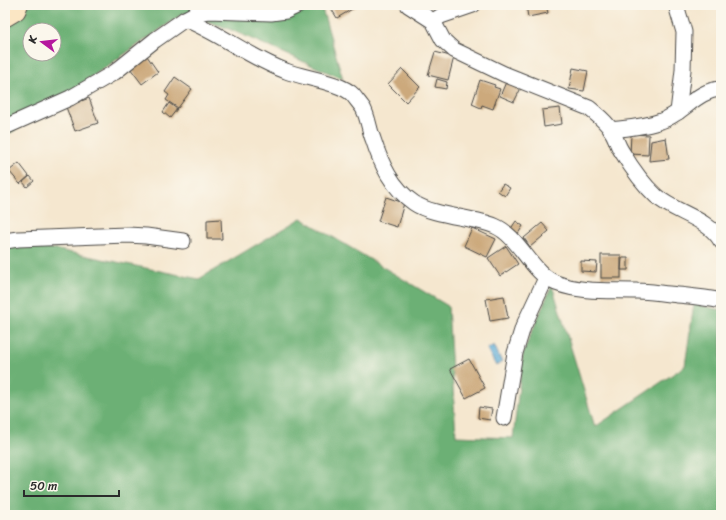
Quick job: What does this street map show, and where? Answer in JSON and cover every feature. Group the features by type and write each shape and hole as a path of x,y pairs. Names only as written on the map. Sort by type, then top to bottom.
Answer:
{"street":[{"path":"5,16 15,10 18,5"},
{"path":"5,128 70,98 115,72 155,40 185,19 196,14 208,11 271,13 286,11 300,5"},
{"path":"408,5 433,21 443,40 454,50 504,74 589,108 601,117 611,130 621,151 638,175 656,196 680,212 704,224 721,241"},
{"path":"433,21 441,16 473,5"},
{"path":"676,5 684,32 683,70 678,112"},
{"path":"185,19 201,25 256,57 286,71 323,81 351,93 364,109 382,166 402,194 416,205 432,211 487,223 498,227 507,234 546,278 572,288 596,291 639,291 721,301"},
{"path":"611,130 662,121 678,112 704,93 721,89"},
{"path":"5,241 18,239 126,235 183,241"},
{"path":"504,418 515,353 523,327 546,278"}],"green space":[{"path":"5,5 321,5 343,79 229,29 184,13 12,132 5,135"},
{"path":"301,218 448,306 456,436 513,438 523,353 552,285 595,427 685,366 694,304 721,310 721,515 5,515 5,239 199,279"}],"water":[{"path":"494,345 502,362 496,366 487,349"}],"building":[{"path":"329,5 359,5 337,18"},
{"path":"526,5 546,5 548,13 528,17"},
{"path":"435,52 454,57 448,80 428,75"},
{"path":"147,56 158,72 142,84 130,68"},
{"path":"573,68 588,71 584,91 569,89"},
{"path":"402,69 420,87 406,102 388,84"},
{"path":"175,77 192,89 178,108 166,100 169,95 165,92"},
{"path":"437,79 447,82 446,89 435,87"},
{"path":"480,80 495,85 494,87 500,89 493,109 482,105 481,108 472,104"},
{"path":"506,82 521,88 514,102 500,96"},
{"path":"89,98 98,123 75,131 66,107"},
{"path":"169,103 177,109 170,118 163,112"},
{"path":"560,108 562,124 544,127 542,110"},
{"path":"631,134 649,135 648,155 630,154"},
{"path":"666,138 669,159 649,161 651,141"},
{"path":"19,163 29,176 20,184 9,171"},
{"path":"30,176 34,181 27,187 23,182"},
{"path":"503,184 510,188 505,196 498,191"},
{"path":"386,197 404,203 397,227 378,221"},
{"path":"221,219 222,239 207,239 207,220"},
{"path":"516,221 523,226 517,235 510,230"},
{"path":"542,223 549,231 530,247 524,238"},
{"path":"472,228 496,239 487,257 464,246"},
{"path":"506,246 518,264 500,276 488,258"},
{"path":"601,255 621,255 621,278 601,278"},
{"path":"622,258 628,258 628,270 621,270"},
{"path":"581,261 597,262 596,272 581,271"},
{"path":"504,296 508,318 490,321 486,299"},
{"path":"469,359 485,388 466,398 450,369"},
{"path":"479,407 492,409 490,420 478,418"}]}
